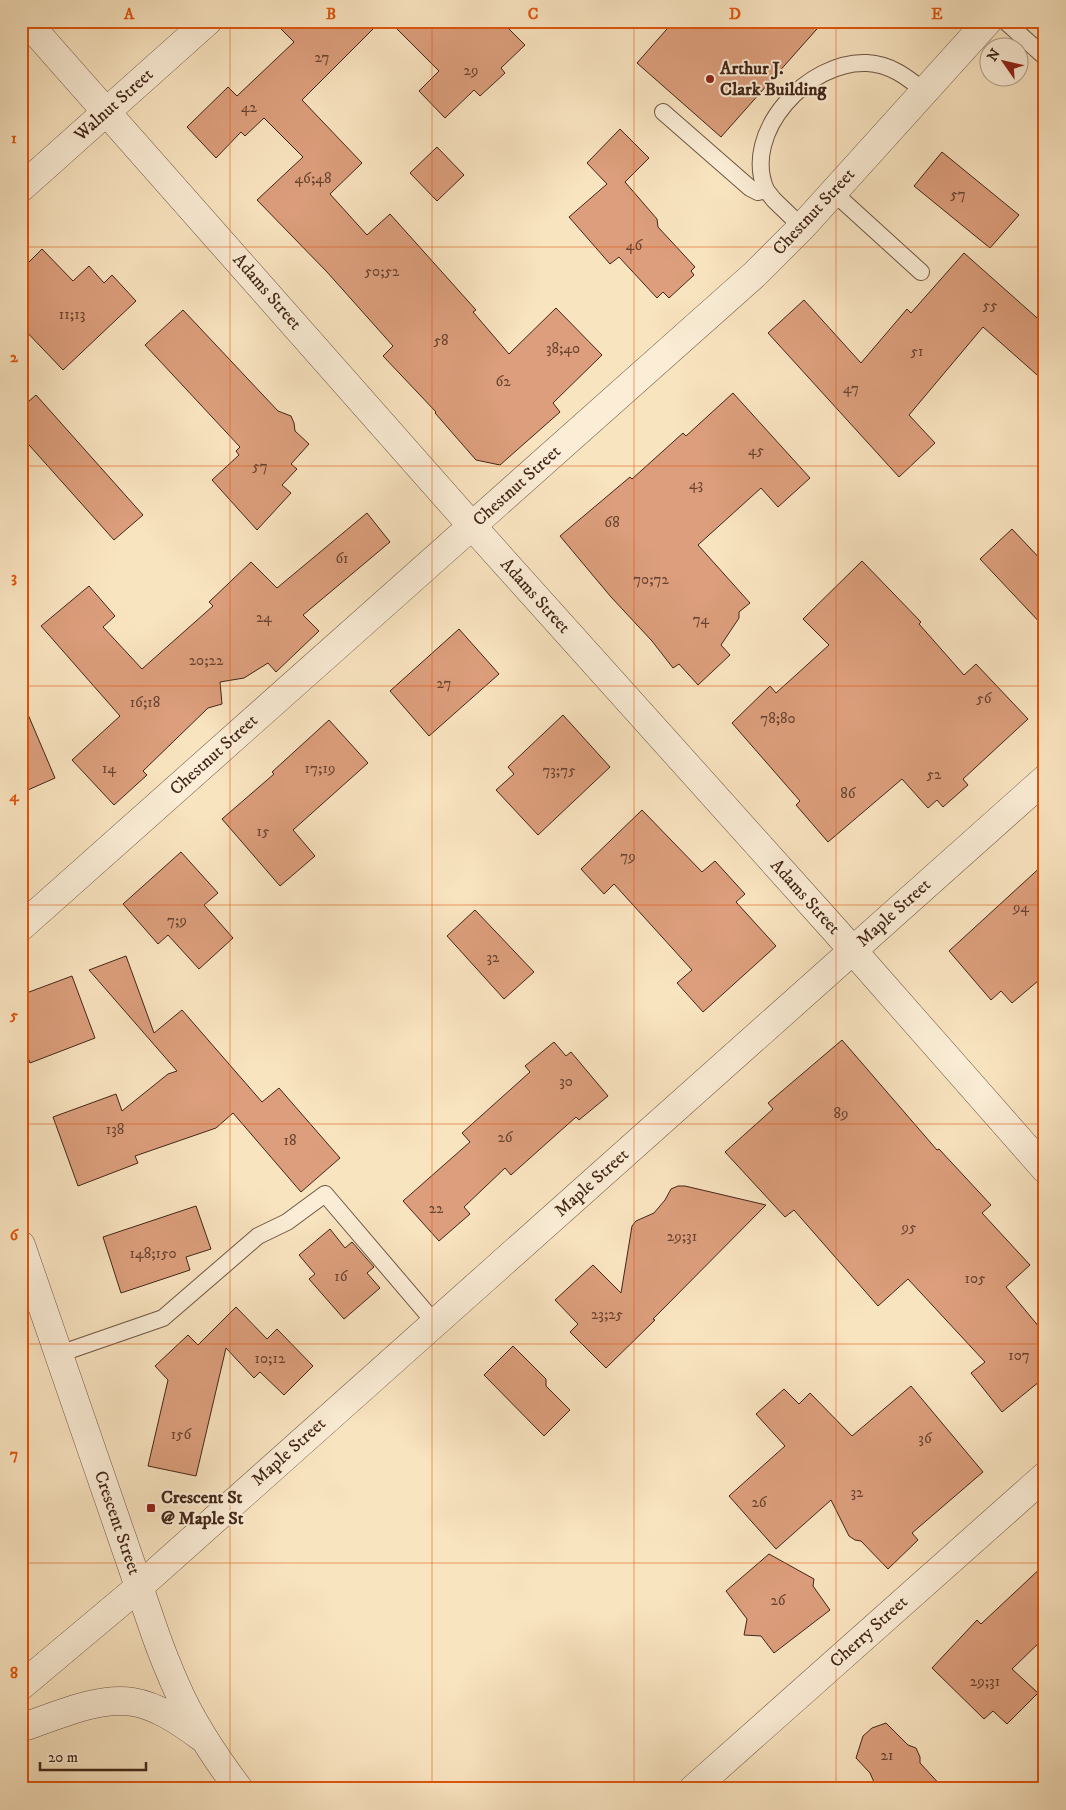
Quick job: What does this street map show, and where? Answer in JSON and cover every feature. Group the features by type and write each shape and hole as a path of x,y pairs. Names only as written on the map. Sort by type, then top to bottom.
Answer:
{"street":[{"name":"Adams Street","path":"26,21 472,526 852,950 1045,1169"},
{"name":"Walnut Street","path":"21,188 208,21"},
{"name":"Chestnut Street","path":"21,927 755,274 802,227 987,23"},
{"name":"Maple Street","path":"21,1686 139,1587 1045,779"},
{"name":"Crescent Street","path":"21,1245 156,1636 176,1686 206,1740 239,1789"},
{"name":"Cherry Street","path":"693,1789 1045,1476"},
{"path":"21,1728 96,1704 124,1701 147,1706 161,1712 190,1728 206,1740"}],"lane":[{"path":"987,23 1045,57"},
{"path":"802,227 774,200 766,190 762,180 760,157 767,133 788,100 801,87 818,75 842,65 869,63 893,69 903,74 924,91"},
{"path":"663,112 750,188 758,192 766,190"},
{"path":"833,192 921,272"},
{"path":"59,1354 163,1318 258,1236 287,1222 326,1194 435,1323"}],"building":[{"path":"273,21 381,21 302,100 362,163 330,194 367,235 390,214 476,310 473,312 509,354 556,308 602,355 553,403 560,412 500,465 476,460 436,412 383,356 393,346 327,272 257,200 303,157 264,118 245,136 241,132 216,158 187,127 228,87 237,96 294,42"},
{"path":"389,21 501,21 525,45 501,68 505,73 480,96 474,90 445,118 419,91 439,71"},
{"name":"Arthur J. Clark Building","path":"674,21 824,21 721,137 637,63"},
{"path":"620,129 649,158 625,182 657,219 658,227 695,267 691,271 694,275 669,298 663,292 657,298 619,257 610,264 569,217 607,184 587,163"},
{"path":"437,147 464,175 437,201 410,173"},
{"path":"942,152 1019,215 990,248 914,186"},
{"path":"42,249 73,281 89,266 104,283 112,275 136,301 63,370 21,326 21,270"},
{"path":"964,253 1045,325 1045,382 983,327 909,415 935,443 899,477 768,333 804,300 861,363 907,309 911,313"},
{"path":"183,310 278,411 291,416 295,431 309,444 291,464 297,469 282,485 291,493 257,530 212,480 239,455 236,451 240,447 145,345"},
{"path":"733,393 810,478 778,507 761,488 698,545 750,603 739,612 739,618 721,645 730,655 698,685 679,664 673,668 652,641 611,597 560,536 630,477 632,479 683,433 686,436"},
{"path":"36,395 143,515 114,540 21,436 21,408"},
{"path":"367,513 390,542 303,615 319,631 276,672 268,663 244,678 220,682 222,704 208,708 143,771 147,775 114,805 72,760 120,716 41,626 89,586 115,616 103,627 142,669 213,606 209,602 251,562 277,588"},
{"path":"1012,529 1045,564 1045,628 980,559"},
{"path":"862,561 921,622 919,624 964,675 976,664 1028,719 963,779 968,785 943,807 937,800 928,808 902,779 828,842 796,805 800,801 732,723 770,686 776,693 829,645 803,619"},
{"path":"459,629 499,674 429,736 390,691"},
{"path":"21,698 55,778 21,793"},
{"path":"563,715 610,767 538,835 496,790 514,774 508,767"},
{"path":"329,720 368,763 293,830 315,856 280,886 222,819 274,774 272,772"},
{"path":"642,810 702,872 715,861 745,894 736,902 776,946 703,1012 677,983 692,970 614,884 604,894 581,869"},
{"path":"181,852 218,893 204,905 233,938 199,969 168,935 158,944 123,904"},
{"path":"1045,863 1045,975 1012,1003 1001,991 991,1000 949,951"},
{"path":"475,910 534,972 504,999 447,936"},
{"path":"126,956 154,1033 182,1010 262,1102 279,1088 340,1158 301,1192 233,1113 216,1128 135,1156 138,1163 78,1186 53,1117 116,1094 122,1111 168,1074 177,1071 89,970"},
{"path":"72,976 95,1038 30,1063 21,1041 21,995"},
{"path":"842,1040 937,1150 939,1149 991,1205 982,1213 1030,1265 1006,1287 1045,1334 1045,1377 1002,1412 971,1373 985,1362 908,1279 878,1306 794,1210 785,1217 725,1152 773,1109 768,1103"},
{"path":"554,1042 566,1056 571,1052 608,1096 579,1120 576,1117 511,1175 505,1168 464,1207 470,1214 439,1241 403,1201 470,1142 462,1133 530,1072 525,1066"},
{"path":"678,1186 766,1205 606,1368 570,1332 578,1324 555,1300 593,1265 621,1293 632,1226 636,1221 654,1213 671,1189"},
{"path":"196,1206 211,1249 186,1257 190,1270 121,1293 103,1237"},
{"path":"330,1229 345,1248 352,1242 374,1267 367,1273 380,1288 344,1319 309,1279 315,1274 299,1255"},
{"path":"236,1307 267,1339 277,1329 313,1366 284,1395 260,1372 254,1378 226,1348 196,1476 148,1466 168,1380 155,1366 188,1335 198,1345"},
{"path":"513,1346 546,1379 546,1386 570,1410 544,1436 484,1375"},
{"path":"911,1386 983,1472 912,1533 918,1540 888,1569 861,1541 849,1536 831,1500 776,1549 729,1496 785,1446 756,1414 784,1389 799,1404 810,1393 852,1436"},
{"path":"769,1554 814,1579 813,1586 830,1610 774,1653 761,1636 744,1635 747,1619 726,1591"},
{"path":"1045,1564 1045,1637 1012,1669 1038,1693 1007,1724 993,1711 984,1719 932,1668 977,1620 981,1624"},
{"path":"886,1723 908,1745 916,1748 920,1757 920,1763 944,1789 877,1789 870,1773 856,1758 863,1736 872,1728"}],"place":[{"name":"Arthur J. Clark Building","path":"710,79"},
{"name":"Crescent St @ Maple St","path":"151,1508"}]}
